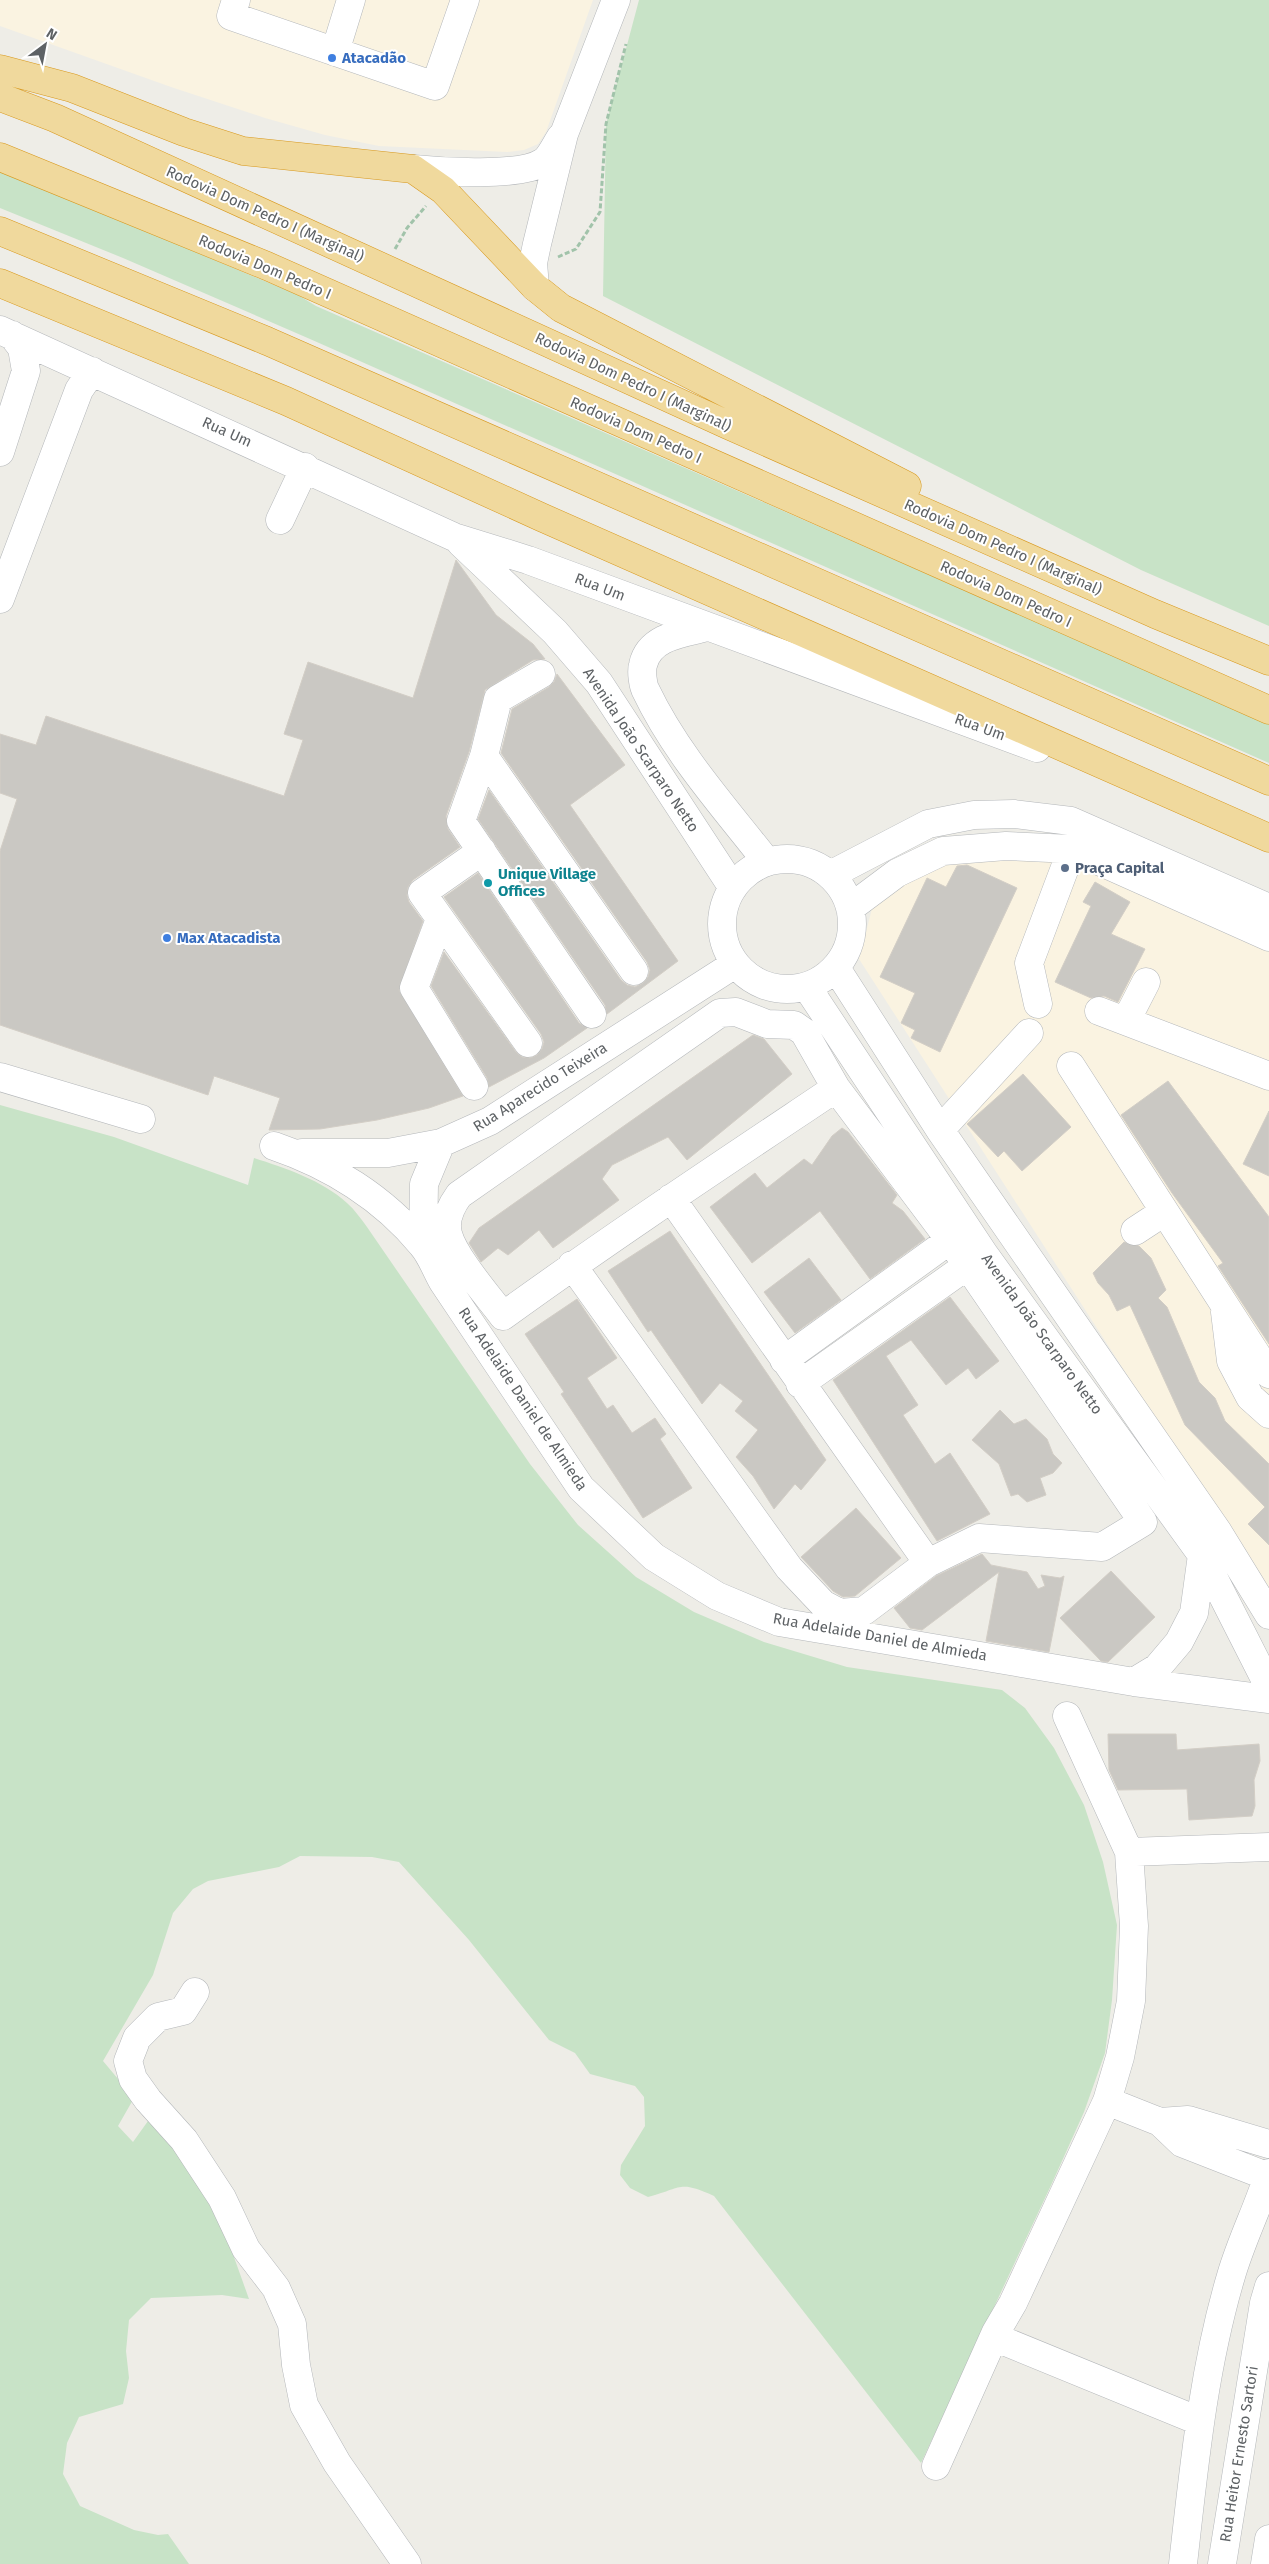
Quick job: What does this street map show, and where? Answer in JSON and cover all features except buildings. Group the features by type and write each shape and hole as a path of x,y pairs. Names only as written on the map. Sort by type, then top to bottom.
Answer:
{"highway":[{"path":"0,69 72,88 184,132 243,151 413,169 429,178 443,190 534,275 561,308 1154,614"},
{"name":"Rodovia Dom Pedro I (Marginal)","path":"0,97 55,118 737,429 1154,614 1269,661"},
{"name":"Rodovia Dom Pedro I","path":"0,157 267,266 1269,710"},
{"path":"0,231 267,341 1269,781"},
{"path":"0,282 286,401 559,525 1269,838"}],"street":[{"path":"236,0 231,16 435,86 465,0"},
{"path":"335,52 351,0"},
{"path":"534,275 564,134 616,0"},
{"path":"413,169 494,172 523,168 544,162 564,134"},
{"path":"0,452 26,371 22,348 6,333"},
{"name":"Rua Um","path":"6,333 454,536 528,560 1213,813"},
{"path":"0,599 79,390 92,371"},
{"path":"280,520 305,467"},
{"name":"Avenida João Scarparo Netto","path":"454,536 555,632 599,683 733,888"},
{"path":"708,628 673,635 655,644 643,665 644,689 682,751 767,862"},
{"path":"541,674 498,699 484,756 462,821 592,1014"},
{"path":"484,756 634,971"},
{"path":"830,875 928,824 974,815 1014,814 1071,821 1269,908"},
{"path":"850,908 897,873 943,851 1006,846 1072,849 1269,937"},
{"path":"1038,1004 1029,964 1072,849"},
{"path":"482,851 422,892 528,1043"},
{"path":"789,859 811,864 830,875 843,890 850,908 851,936 848,950 836,968 823,979 807,987 787,990 768,986 750,978 735,964 726,946 722,926 724,906 733,888 748,872 767,862 789,859"},
{"path":"440,919 414,988 474,1086"},
{"name":"Rua Aparecido Teixeira","path":"285,1150 388,1154 442,1143 490,1121 735,964"},
{"name":"Avenida João Scarparo Netto","path":"836,968 940,1130 1218,1532 1269,1615"},
{"path":"1126,1021 1146,982"},
{"name":"Avenida João Scarparo Netto","path":"807,987 975,1260 1202,1555 1269,1687"},
{"path":"1099,1011 1269,1076"},
{"path":"784,1360 959,1235 836,1088 804,1032 794,1025 767,1024 736,1012 720,1013 459,1194 452,1205 447,1219 451,1241 503,1316 572,1265 836,1088"},
{"path":"940,1130 1029,1033"},
{"path":"1072,1066 1269,1374"},
{"path":"0,1077 141,1119"},
{"path":"423,1246 424,1184 442,1143"},
{"name":"Rua Adelaide Daniel de Almieda","path":"285,1150 344,1177 388,1210 423,1246 443,1282 581,1488 654,1557 717,1596 779,1622 1134,1682 1269,1699"},
{"path":"671,1198 800,1384 928,1563"},
{"path":"1135,1231 1164,1212"},
{"path":"572,1265 789,1568 823,1604 840,1613 864,1611 928,1563 979,1538 1102,1547 1143,1522 975,1260 800,1384"},
{"path":"1225,1306 1231,1361 1250,1397 1269,1414"},
{"path":"1134,1682 1158,1668 1179,1642 1194,1613 1202,1555"},
{"path":"936,2466 994,2337 1013,2303 1107,2101 1120,2057 1131,2001 1134,1926 1129,1852 1067,1716"},
{"path":"1129,1852 1269,1847"},
{"path":"195,1992 183,2011 158,2017 136,2038 128,2061 134,2079 148,2100 184,2140 222,2198 246,2249 276,2288 292,2324 296,2365 304,2405 337,2463 407,2564"},
{"path":"1107,2101 1160,2122 1182,2143 1269,2175 1231,2275 1199,2421 1183,2564"},
{"path":"1160,2122 1188,2120 1269,2144"},
{"name":"Rua Heitor Ernesto Sartori","path":"1222,2564 1264,2303 1269,2286"},
{"path":"994,2337 1199,2421"},
{"path":"1266,2564 1269,2539"}],"path":[{"path":"534,275 551,261 576,249 600,212 606,124 627,38"},
{"path":"394,250 407,228 443,190"}],"shaded area":[{"name":"Atacadão","path":"0,0 593,0 546,132 538,144 524,150 507,152 379,146 325,135 265,118 171,87 0,26"},
{"path":"946,860 1076,860 1269,945 1269,1595 859,959 875,897"}],"green space":[{"path":"639,0 1269,0 1269,626 1141,570 603,296 606,124"},
{"path":"0,170 298,295 316,306 1269,724 1269,763 310,339 123,258 0,208"},
{"path":"0,1105 114,1137 248,1185 254,1158 315,1181 347,1203 367,1227 530,1464 578,1525 636,1577 694,1612 764,1642 847,1667 1002,1690 1025,1708 1054,1748 1084,1805 1103,1862 1117,1925 1112,2000 1105,2053 1084,2112 921,2463 714,2196 693,2188 681,2187 648,2197 630,2188 620,2175 621,2165 645,2126 644,2097 635,2086 590,2074 575,2053 549,2040 469,1940 399,1862 372,1857 300,1856 279,1867 208,1881 193,1889 173,1913 153,1975 103,2061 134,2098 118,2126 133,2142 148,2121 190,2164 211,2193 249,2299 222,2295 151,2298 129,2320 126,2351 129,2378 123,2404 79,2417 67,2443 63,2474 80,2506 134,2530 158,2535 168,2534 189,2564 0,2564"}],"place":[{"name":"Atacadão","path":"332,58"},
{"name":"Praça Capital","path":"1065,868"},
{"name":"Unique Village Offices","path":"488,883"},
{"name":"Max Atacadista","path":"167,938"}]}
